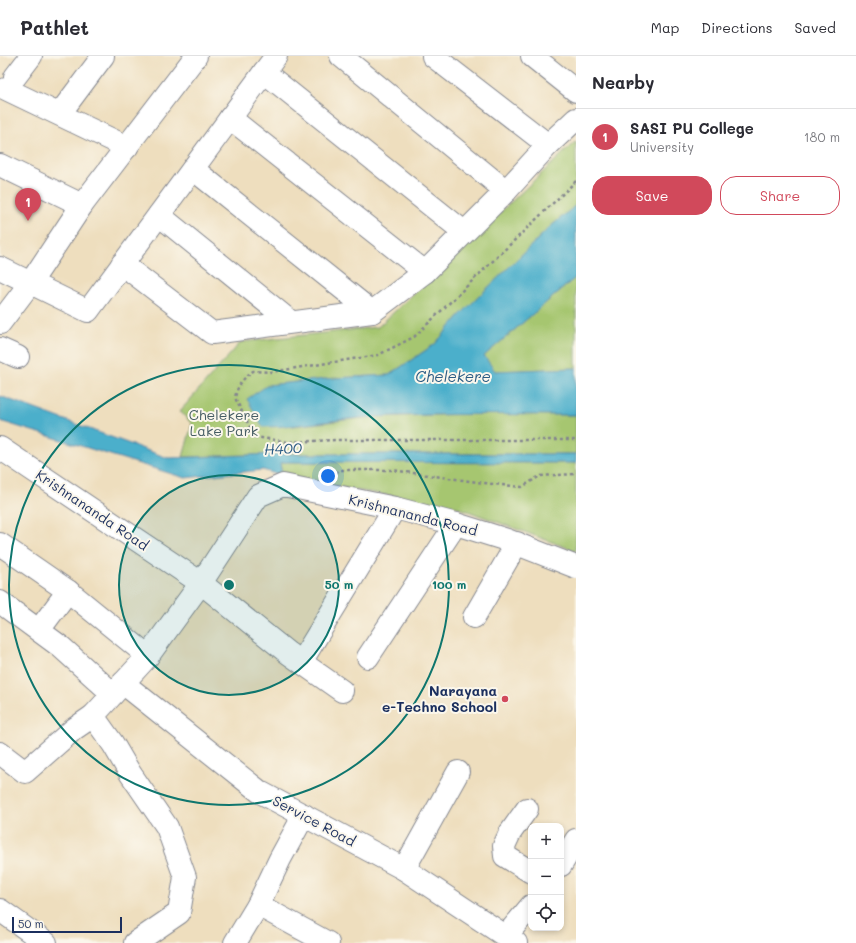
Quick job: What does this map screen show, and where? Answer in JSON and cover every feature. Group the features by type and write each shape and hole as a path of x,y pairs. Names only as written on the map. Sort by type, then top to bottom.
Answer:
{"street":[{"path":"31,56 11,83 127,147"},
{"path":"64,108 103,56"},
{"path":"0,323 31,282 82,206 196,56"},
{"path":"341,56 506,191"},
{"path":"432,56 548,145"},
{"path":"532,56 576,91"},
{"path":"0,268 88,311 270,64 464,232"},
{"path":"230,118 426,272"},
{"path":"122,264 212,333 372,312 426,272 506,191 548,145 576,119"},
{"path":"0,165 82,206"},
{"path":"192,169 372,312"},
{"path":"159,215 291,322"},
{"name":"Krishnananda Road","path":"0,448 201,583 258,496 283,485 395,508 456,524 517,543 576,567"},
{"path":"301,662 395,508"},
{"path":"368,658 456,524"},
{"path":"474,617 517,543"},
{"path":"0,544 68,591 148,656"},
{"path":"0,753 25,772 74,729 93,716 148,656 201,583 301,662 342,691"},
{"path":"39,630 68,591"},
{"name":"Service Road","path":"0,602 260,792 404,869 511,940"},
{"path":"93,716 167,827 185,877 179,912 135,943"},
{"path":"404,869 458,772"},
{"path":"527,809 510,833 504,846 505,856 528,870"},
{"path":"235,943 258,904 304,815"},
{"path":"564,860 576,840"},
{"path":"258,904 328,943"},
{"path":"0,910 46,943"},
{"path":"511,940 528,911"}],"path":[{"path":"576,181 414,337 378,355 271,372 253,371 242,380 236,392 235,398 255,437 289,442 336,440 576,440"},
{"path":"324,494 329,480 339,470 392,470 522,487 540,476 576,474"}],"green space":[{"name":"Chelekere Lake Park","path":"576,141 576,205 550,227 461,314 435,344 389,375 336,378 268,385 285,427 371,417 467,414 576,415 576,454 279,454 183,457 192,424 180,411 241,342 378,327"},
{"path":"576,277 576,368 494,371 484,356"},
{"path":"280,463 576,463 576,551 454,506 324,485 282,476"}],"water":[{"name":"Chelekere","path":"576,205 576,277 484,356 495,371 576,368 576,415 398,416 358,418 290,426 263,427 247,399 268,385 336,378 389,375 435,344 461,314 550,227"},
{"path":"0,396 168,458 279,454 576,454 576,463 286,462 280,463 282,476 263,470 185,478 0,421"}],"place":[{"name":"SASI PU College","path":"28,221"},
{"name":"Narayana e-Techno School","path":"505,699"}],"water label":[{"name":"H400","path":"283,449"}]}
